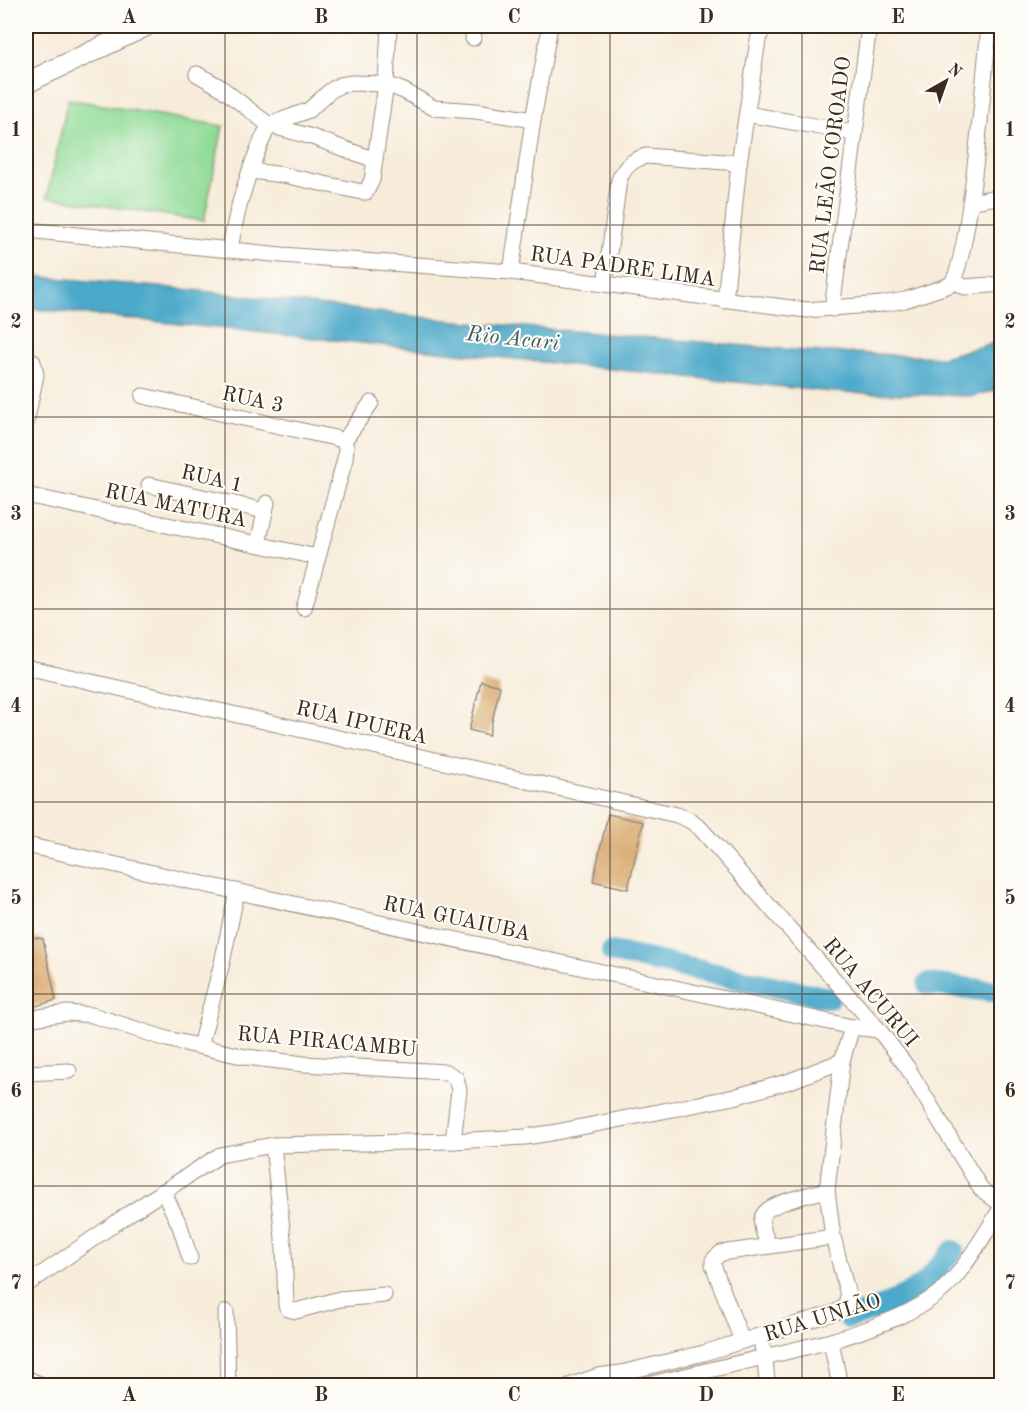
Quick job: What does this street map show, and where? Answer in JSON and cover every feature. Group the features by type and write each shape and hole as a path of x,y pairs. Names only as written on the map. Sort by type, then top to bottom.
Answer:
{"street":[{"path":"26,83 146,26"},
{"path":"251,171 283,174 365,192 370,187 386,84 389,26"},
{"path":"510,272 532,120 550,26"},
{"path":"725,301 739,163 758,40 764,26"},
{"name":"RUA LEÃO COROADO","path":"832,309 869,26"},
{"path":"1002,28 990,26 970,202 959,266 954,281 965,287 1002,284"},
{"path":"197,74 220,87 269,125 375,160"},
{"path":"230,249 235,218 269,125 309,110 340,85 352,82 386,84 434,108 476,111 532,120"},
{"path":"747,114 855,133"},
{"path":"605,284 619,180 629,164 640,158 658,156 739,163"},
{"path":"970,202 1002,196"},
{"name":"RUA PADRE LIMA","path":"26,230 282,255 510,272 807,310 870,306 905,300 945,288 954,281"},
{"path":"26,356 33,362 36,375 26,423"},
{"name":"RUA 3","path":"143,396 335,438 345,446"},
{"path":"304,608 342,470 345,446 371,403"},
{"name":"RUA 1","path":"149,485 266,507 258,544"},
{"name":"RUA MATURA","path":"26,495 317,557"},
{"name":"RUA IPUERA","path":"26,667 676,815 689,820"},
{"name":"RUA ACURUI","path":"689,820 710,838 879,1030 907,1067 981,1189 1002,1206"},
{"name":"RUA GUAIUBA","path":"26,845 852,1027 879,1030"},
{"path":"200,1046 222,963 237,891"},
{"name":"RUA PIRACAMBU","path":"26,1019 67,1013 93,1015 167,1039 246,1057 447,1072 456,1078 459,1090 453,1141"},
{"path":"569,1386 598,1376 704,1353 836,1312 846,1306 848,1295 833,1237 827,1190 842,1061 852,1027"},
{"path":"26,1285 163,1191 220,1155 273,1145 453,1141 534,1135 707,1104 790,1081 842,1061"},
{"path":"26,1072 69,1071"},
{"path":"273,1145 288,1309 297,1311 340,1299 384,1295"},
{"path":"769,1246 763,1226 762,1217 765,1211 777,1204 827,1190"},
{"path":"163,1191 180,1226 190,1258"},
{"name":"RUA UNIÃO","path":"643,1386 831,1341 887,1321 926,1303 956,1277 1002,1206"},
{"path":"742,1341 714,1270 713,1260 721,1253 833,1237"},
{"path":"226,1312 228,1386"},
{"path":"759,1335 765,1356 766,1386"},
{"path":"831,1341 840,1386"},
{"path":"26,1378 44,1386"}],"green space":[{"path":"68,99 223,126 204,221 47,197"}],"water":[{"name":"Rio Acari","path":"26,274 193,290 446,320 805,351 943,357 1001,341 1001,389 974,396 832,392 26,308"}],"building":[{"path":"481,681 500,686 489,735 469,730"},
{"path":"608,814 643,822 628,889 593,881"},
{"path":"26,936 43,939 56,1000 26,1009"}],"waterway":[{"path":"612,952 829,998"},
{"path":"928,984 1002,992"},
{"path":"849,1318 887,1305 923,1285 953,1251"}]}
